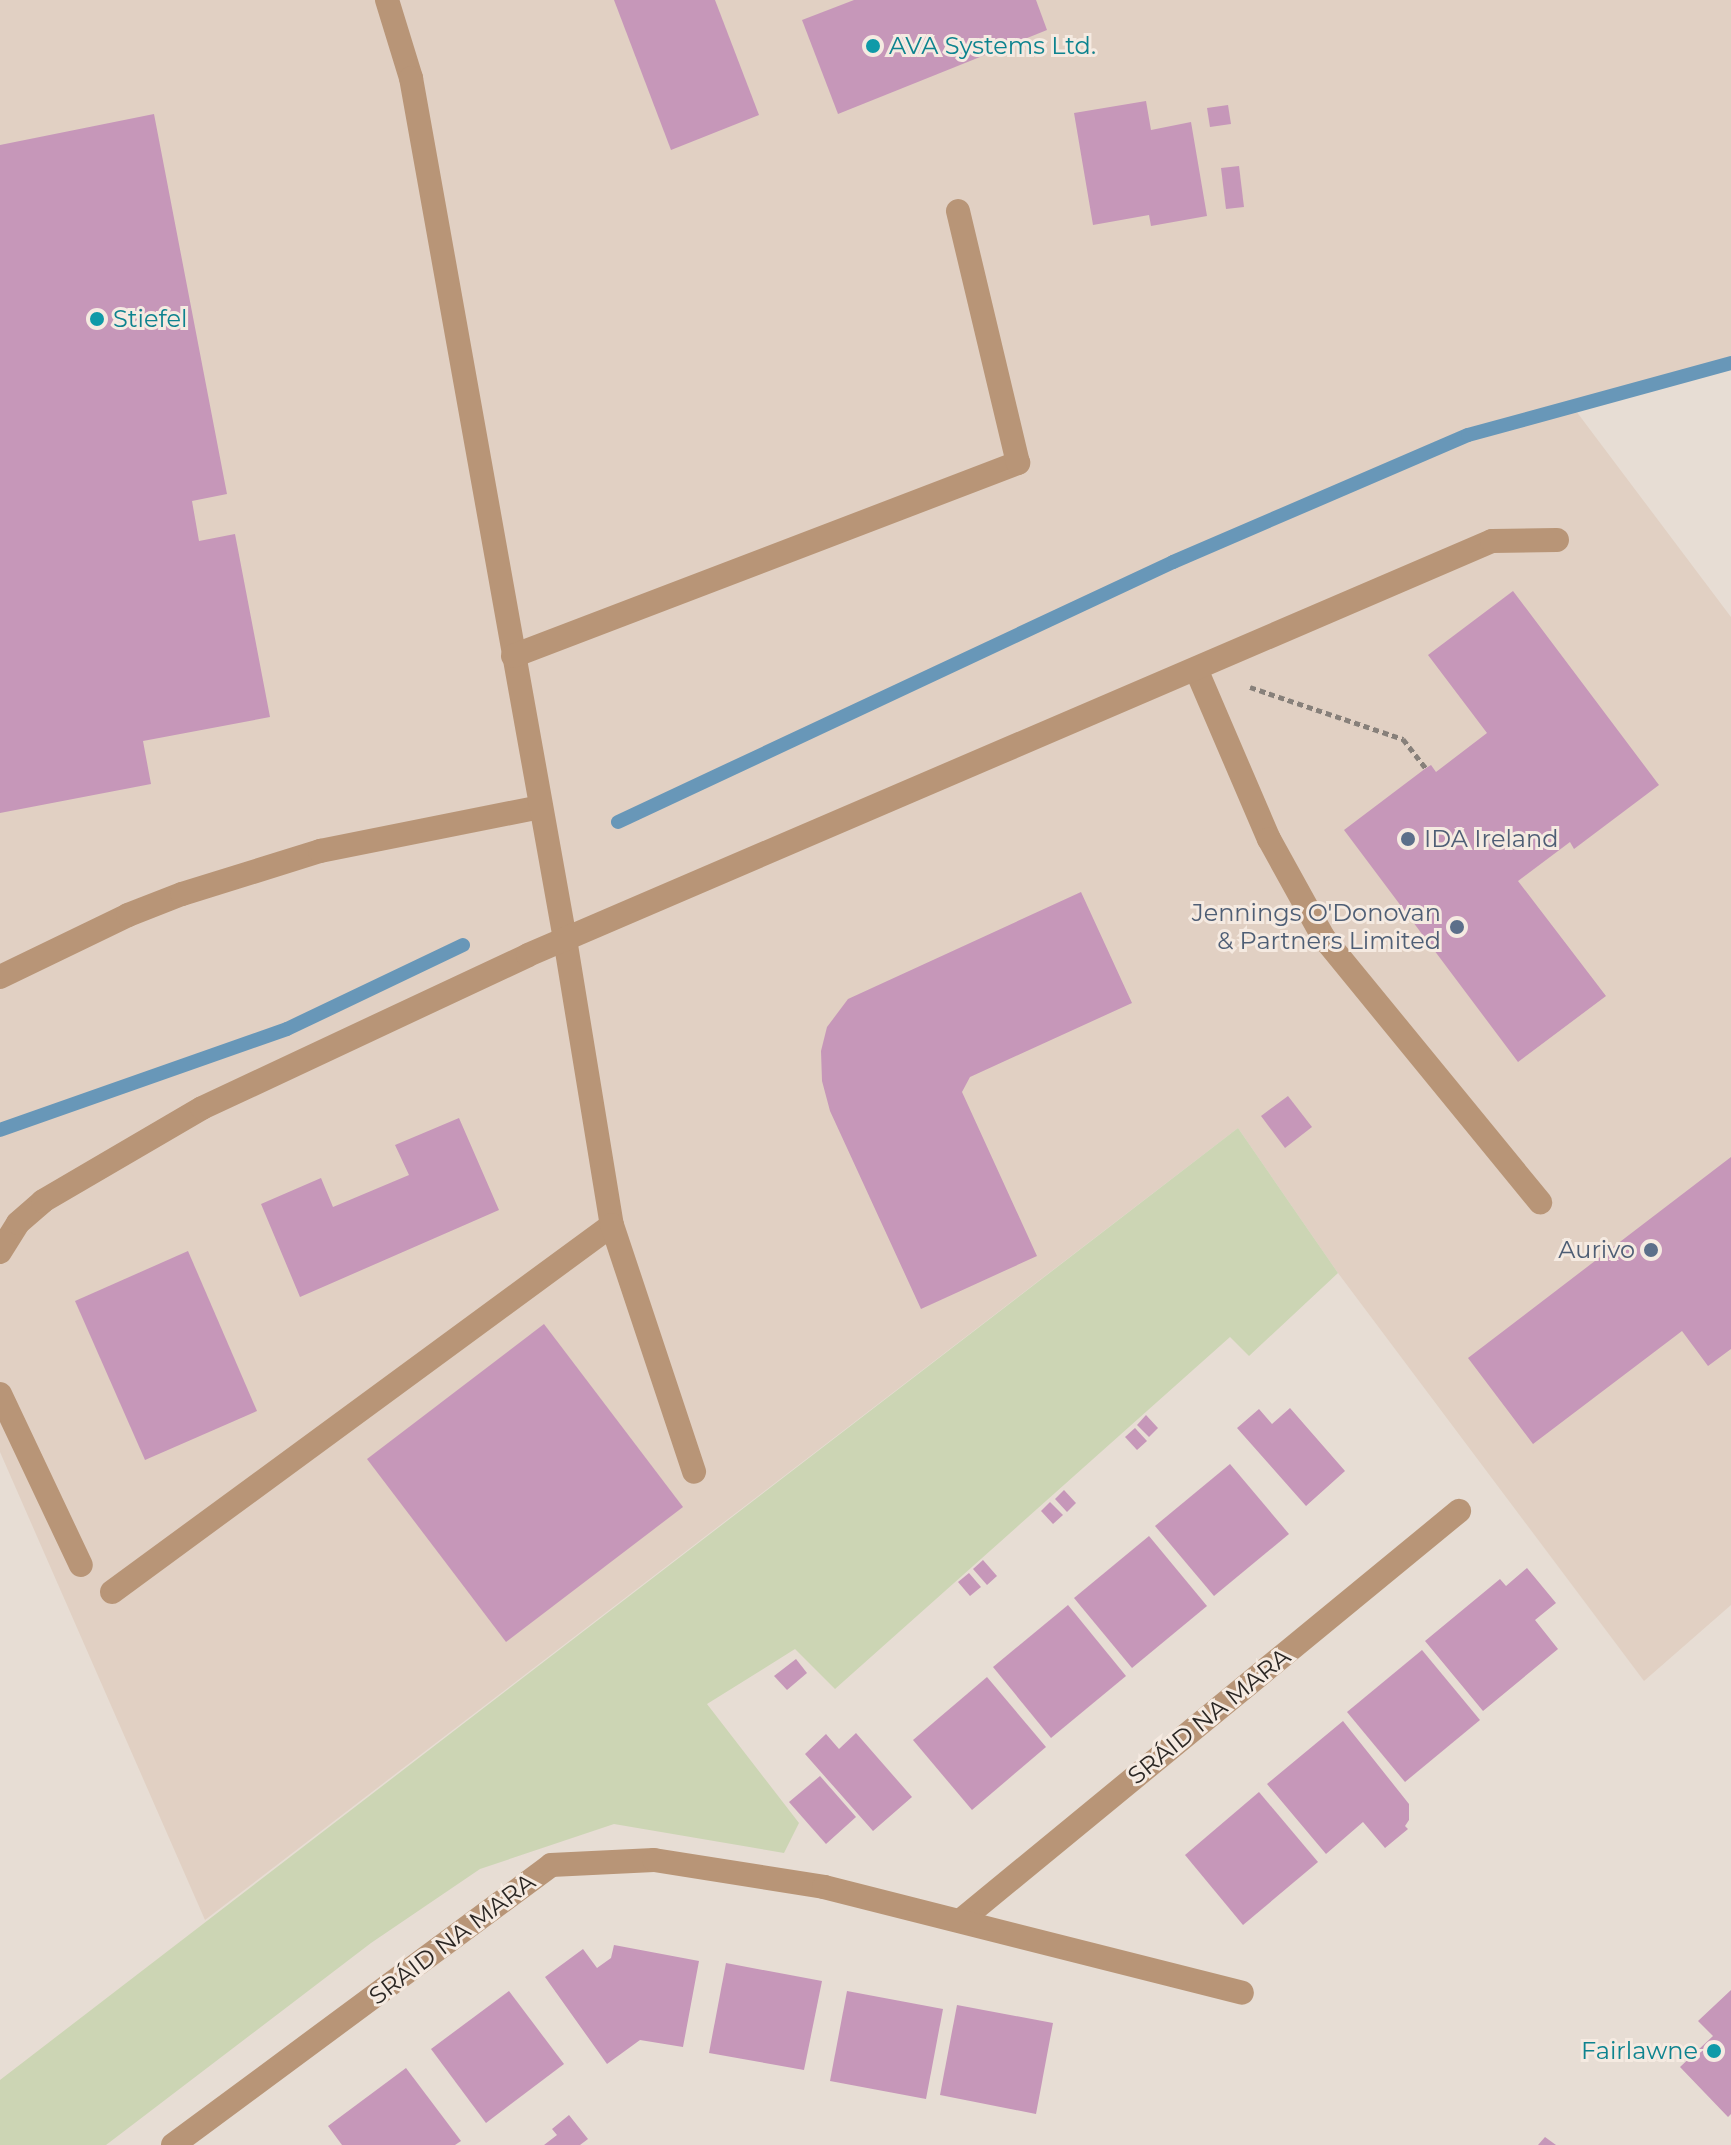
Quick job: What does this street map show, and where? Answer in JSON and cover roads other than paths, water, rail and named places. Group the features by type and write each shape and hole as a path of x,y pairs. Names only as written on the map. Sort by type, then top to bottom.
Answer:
{"street":[{"path":"387,0 411,78 565,939 612,1225 694,1472"},
{"path":"513,656 1018,463 958,211"},
{"path":"0,1252 18,1223 43,1201 202,1108 565,939 1492,541 1557,540"},
{"path":"1196,669 1269,839 1323,937 1540,1202"},
{"path":"0,977 128,915 182,894 320,851 541,807"},
{"path":"112,1592 612,1225"},
{"path":"0,1394 81,1565"},
{"name":"SRÁID NA MARA","path":"960,1921 1459,1511"},
{"name":"SRÁID NA MARA","path":"173,2145 551,1865 654,1860 824,1887 1242,1993"}],"waterway":[{"path":"618,822 1173,562 1468,435 1731,363"},
{"path":"0,1130 287,1029 463,945"}],"place":[{"name":"AVA Systems Ltd.","path":"873,46"},
{"name":"Stiefel","path":"97,319"},
{"name":"IDA Ireland","path":"1408,839"},
{"name":"Jennings O'Donovan & Partners Limited","path":"1457,927"},
{"name":"Aurivo","path":"1651,1250"},
{"name":"Fairlawne","path":"1714,2051"}]}
